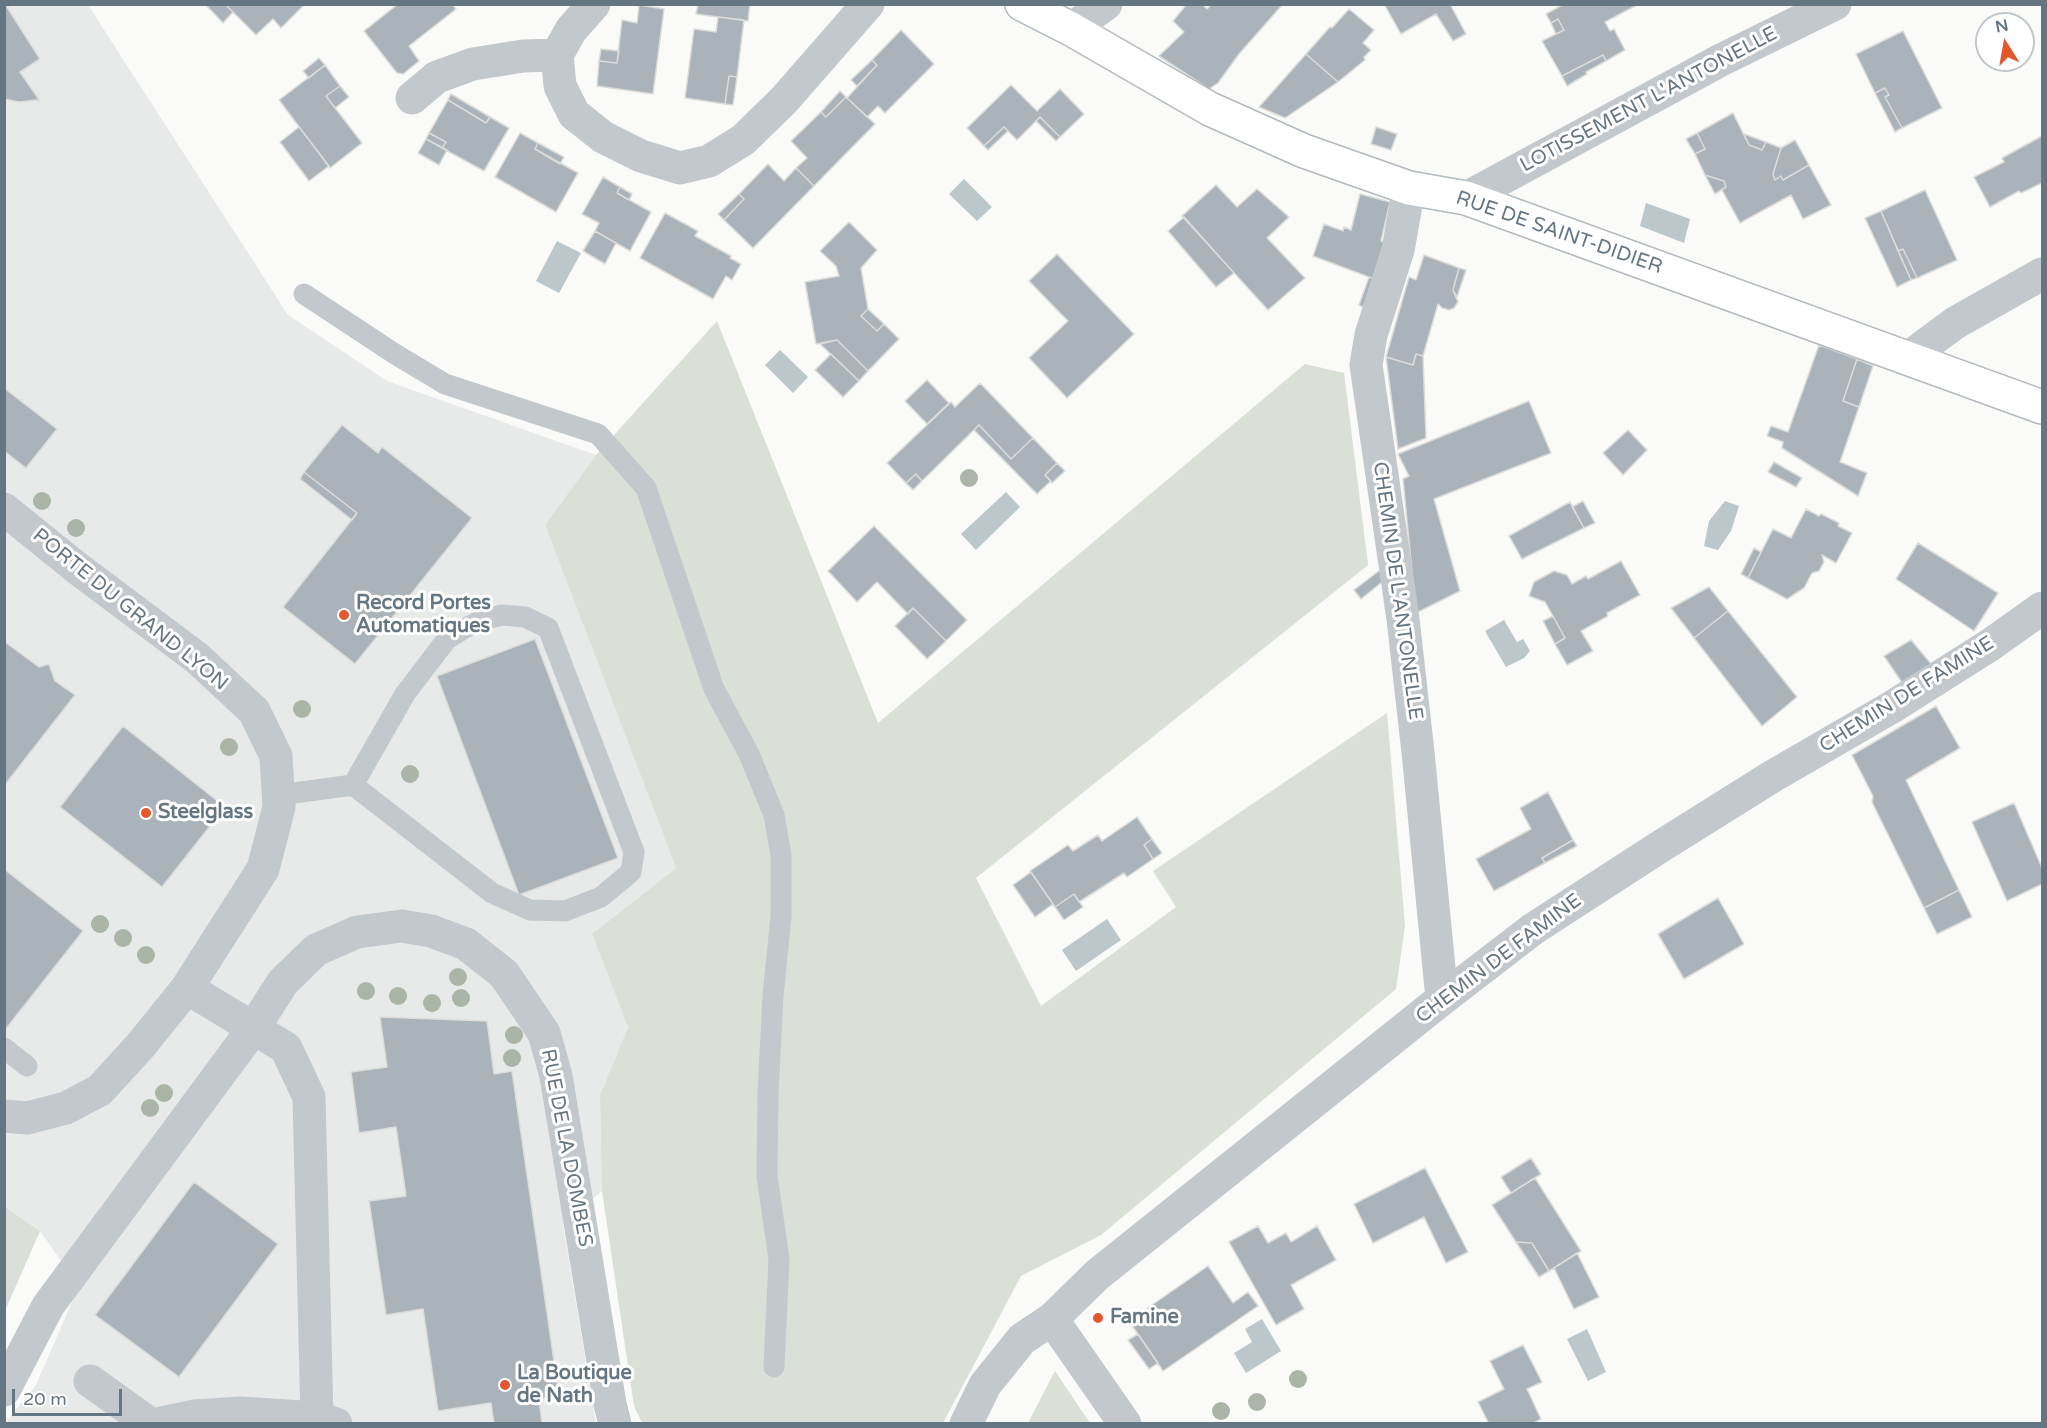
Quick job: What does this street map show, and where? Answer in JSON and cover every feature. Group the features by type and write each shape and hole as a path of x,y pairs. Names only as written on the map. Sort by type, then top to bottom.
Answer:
{"street":[{"path":"594,4 571,30 557,55 560,86 574,114 603,136 641,156 680,168 709,160 743,140 784,100 868,4"},
{"name":"RUE DE SAINT-DIDIER","path":"1022,4 1071,29 1210,110 1304,151 1408,188 1466,198 2043,407"},
{"path":"1071,29 1106,4"},
{"name":"LOTISSEMENT L'ANTONELLE","path":"1466,198 1721,60 1834,4"},
{"path":"412,98 437,78 473,64 523,56 557,55"},
{"name":"CHEMIN DE L'ANTONELLE","path":"1408,188 1398,250 1371,335 1366,365 1404,630 1442,999"},
{"path":"1908,358 1954,323 2043,274"},
{"name":"PORTE DU GRAND LYON","path":"4,1116 27,1118 66,1108 100,1090 141,1045 187,988 263,869 279,807 276,756 254,711 196,658 7,517"},
{"name":"CHEMIN DE FAMINE","path":"1052,1319 1097,1275 1533,929 1773,776 1892,707 1990,645 2043,608"},
{"name":"RUE DE LA DOMBES","path":"4,1390 48,1306 253,1029 283,982 316,950 357,932 402,926 431,931 466,944 504,974 544,1033 556,1077 615,1424"},
{"path":"157,1424 195,1416 241,1413 326,1421 309,1097 286,1048 187,988"},
{"path":"966,1424 985,1385 1022,1339 1052,1319 1125,1424"},
{"path":"90,1381 150,1424"}],"lane":[{"path":"304,294 445,384 598,434 646,488 714,688 749,754 774,815 781,855 781,916 773,996 767,1164 779,1259 774,1367"},
{"path":"279,795 353,785 492,892 530,910 565,911 574,908 601,897 631,872 634,852 548,628 525,616 502,615 483,620 447,639 405,694 353,785"},
{"path":"4,1048 27,1066"}],"shaded area":[{"path":"5,5 88,5 288,315 387,381 596,455 545,525 676,868 592,934 628,1027 600,1095 602,1191 563,1224 596,1423 5,1423 36,1385 79,1286 40,1231 5,1207"},
{"path":"964,179 992,207 977,221 949,194"},
{"path":"1646,203 1690,219 1684,243 1640,226"},
{"path":"557,241 581,253 559,293 536,281"},
{"path":"717,321 878,723 1305,364 1344,373 1368,565 976,878 1041,1006 1176,907 1153,871 1387,713 1405,926 1396,989 1101,1235 1021,1276 943,1423 642,1423 634,1406 602,1191 600,1095 628,1027 592,934 676,868 545,525 596,455"},
{"path":"780,350 808,377 793,393 765,365"},
{"path":"1006,492 1020,507 976,550 961,534"},
{"path":"1725,501 1739,506 1731,531 1718,550 1704,546 1709,521"},
{"path":"1504,620 1517,642 1523,639 1530,651 1524,658 1506,667 1485,631"},
{"path":"1107,919 1121,940 1076,971 1062,950"},
{"path":"5,1207 40,1231 5,1311"},
{"path":"1262,1319 1281,1351 1246,1373 1234,1353 1252,1342 1245,1329"},
{"path":"1587,1329 1606,1372 1588,1381 1567,1339"},
{"path":"1055,1371 1090,1423 1028,1423"}],"building":[{"path":"4,4 12,4 7,7 40,59 20,72 40,101 19,102 4,99"},
{"path":"205,4 225,4 233,12 223,23"},
{"path":"225,4 305,4 281,28 273,19 256,35"},
{"path":"398,4 452,4 456,9 409,46 419,61 403,74 397,73 364,31"},
{"path":"698,4 750,4 748,21 696,14"},
{"path":"1187,4 1202,4 1207,9 1212,4 1283,4 1239,54 1218,83 1209,89 1159,56 1184,32 1173,21"},
{"path":"1384,4 1450,4 1466,34 1453,41 1436,14 1401,34"},
{"path":"1564,4 1639,4 1605,22 1610,31 1614,29 1625,50 1606,61 1603,55 1562,76 1542,41 1564,30 1558,19 1551,23 1546,14"},
{"path":"639,5 664,9 653,94 597,86 599,61 617,63 622,20 637,23"},
{"path":"1349,9 1374,30 1363,43 1371,50 1364,57 1365,60 1338,82 1306,54"},
{"path":"718,17 744,20 737,77 729,76 725,104 685,98 694,29 716,32"},
{"path":"1558,19 1564,30 1556,34 1551,23"},
{"path":"901,30 934,64 885,113 878,106 867,117 847,98 877,65 872,60"},
{"path":"1903,31 1942,108 1902,128 1885,97 1889,95 1885,88 1875,93 1856,54"},
{"path":"601,49 619,51 617,63 599,61"},
{"path":"1306,54 1338,82 1285,118 1259,107"},
{"path":"1603,55 1606,61 1567,86 1562,76"},
{"path":"319,58 325,65 309,78 303,71"},
{"path":"872,60 877,65 857,86 851,80"},
{"path":"325,65 340,86 326,96 362,143 330,168 279,100"},
{"path":"729,76 737,77 733,105 725,104"},
{"path":"1011,85 1037,111 1060,89 1084,114 1060,137 1040,117 1017,140 1004,127 984,146 967,128"},
{"path":"340,86 349,97 335,108 326,96"},
{"path":"1885,88 1889,95 1885,97 1902,128 1895,132 1875,93"},
{"path":"840,91 846,97 826,117 821,112"},
{"path":"451,94 490,117 486,123 448,100"},
{"path":"846,97 875,124 814,186 796,168 807,158 791,141 821,112 826,117"},
{"path":"448,100 486,123 490,117 509,128 484,171 442,148 446,142 429,133"},
{"path":"1733,113 1749,145 1762,150 1766,142 1781,148 1773,174 1775,180 1781,176 1783,180 1809,165 1831,205 1803,219 1791,195 1740,223 1722,190 1726,187 1724,181 1705,175 1695,154 1705,149 1697,133"},
{"path":"1040,117 1060,137 1056,141 1036,121"},
{"path":"299,127 329,166 309,181 280,142"},
{"path":"1004,127 1008,131 988,150 984,146"},
{"path":"1376,127 1397,134 1391,150 1371,144"},
{"path":"429,133 446,142 442,148 426,139"},
{"path":"520,133 538,143 535,149 578,173 556,212 495,177"},
{"path":"1697,133 1705,149 1695,154 1686,139"},
{"path":"1744,134 1766,142 1762,150 1749,145"},
{"path":"2042,136 2042,183 2021,193 2019,191 1990,207 1974,177 2004,162 2002,158"},
{"path":"426,139 447,150 439,165 418,153"},
{"path":"1795,140 1809,165 1783,180 1781,176 1775,180 1773,174 1781,148"},
{"path":"538,143 564,157 560,164 535,149"},
{"path":"768,164 784,181 796,168 814,186 753,248 724,220 744,199 739,194"},
{"path":"1705,175 1724,181 1726,187 1715,194"},
{"path":"603,177 620,187 617,193 651,212 630,251 595,231 599,223 582,214"},
{"path":"1216,185 1237,207 1257,189 1289,217 1267,238 1305,278 1268,310 1182,216"},
{"path":"620,187 632,194 629,200 617,193"},
{"path":"1925,190 1957,260 1917,278 1903,249 1898,251 1881,211"},
{"path":"739,194 744,199 724,220 718,214"},
{"path":"1360,194 1390,202 1381,241 1394,245 1382,282 1313,256 1324,224 1343,231 1344,227 1351,230"},
{"path":"1881,211 1911,280 1897,287 1865,218"},
{"path":"665,213 698,231 695,236 741,264 732,280 726,276 713,299 640,258"},
{"path":"1184,217 1234,273 1216,287 1168,231"},
{"path":"849,222 877,250 861,268 868,309 861,316 877,331 884,324 899,339 868,371 837,340 816,344 805,282 839,276 836,266 820,251"},
{"path":"595,231 616,243 605,264 583,251"},
{"path":"1903,249 1917,278 1911,280 1898,251"},
{"path":"1057,254 1134,334 1067,398 1029,358 1068,321 1029,281"},
{"path":"1424,255 1459,268 1453,290 1458,302 1454,308 1449,310 1438,304 1423,356 1416,354 1413,365 1386,357 1409,277 1416,280"},
{"path":"1459,268 1466,270 1457,297 1453,290"},
{"path":"1369,277 1382,282 1371,311 1359,305"},
{"path":"868,309 884,324 877,331 861,316"},
{"path":"837,340 868,371 859,381 820,344"},
{"path":"1819,345 1857,359 1843,401 1859,407 1840,462 1867,473 1858,496 1782,448 1783,442 1767,436 1771,426 1788,432"},
{"path":"831,354 859,381 843,397 815,370"},
{"path":"1416,354 1423,356 1426,438 1398,449 1386,357 1413,365"},
{"path":"1857,359 1873,366 1859,407 1843,401"},
{"path":"927,380 949,403 927,424 905,401"},
{"path":"980,383 1033,438 1011,459 979,425 922,481 916,474 906,483 887,463 951,402 955,407"},
{"path":"4,388 57,429 26,468 4,451"},
{"path":"1529,401 1551,453 1434,499 1460,591 1416,613 1403,479 1409,476 1398,454"},
{"path":"342,425 378,453 382,447 472,518 355,664 283,607 357,513 304,472"},
{"path":"979,425 1011,459 1033,438 1057,463 1045,475 1051,481 1037,494 974,430"},
{"path":"1628,430 1647,450 1623,475 1603,453"},
{"path":"1774,462 1802,478 1796,487 1768,472"},
{"path":"1057,463 1065,471 1052,483 1045,475"},
{"path":"304,472 357,513 352,520 300,479"},
{"path":"916,474 922,481 913,490 906,483"},
{"path":"1583,501 1595,523 1584,528 1572,507"},
{"path":"1570,502 1584,528 1522,559 1509,536"},
{"path":"1806,509 1839,523 1838,526 1852,533 1836,563 1822,555 1824,562 1819,571 1812,573 1804,588 1787,599 1748,578 1773,529 1791,538"},
{"path":"874,526 967,620 946,641 913,608 908,614 877,582 857,602 828,571"},
{"path":"1918,543 1998,593 1974,631 1896,579"},
{"path":"1754,548 1761,552 1748,578 1741,574"},
{"path":"1621,561 1640,595 1607,613 1608,616 1581,631 1593,651 1567,665 1555,644 1565,638 1553,616 1545,602 1529,596 1534,582 1554,571 1567,575 1572,584 1586,576 1588,579"},
{"path":"1380,570 1382,582 1361,599 1354,590"},
{"path":"1709,587 1728,611 1694,638 1671,608"},
{"path":"913,608 946,641 927,659 895,626"},
{"path":"1728,611 1797,697 1762,726 1694,638"},
{"path":"1553,616 1565,638 1555,644 1543,621"},
{"path":"535,639 618,858 519,895 437,676"},
{"path":"1911,640 1932,665 1903,684 1884,656"},
{"path":"5,642 39,667 49,664 55,681 75,695 4,786"},
{"path":"1936,706 1960,748 1906,780 1959,890 1924,908 1872,802 1873,796 1852,755"},
{"path":"123,726 225,807 162,887 60,807"},
{"path":"1548,792 1573,840 1542,858 1545,863 1494,891 1476,859 1531,829 1520,808"},
{"path":"2014,803 2042,868 2042,884 2007,901 1972,822"},
{"path":"1137,817 1152,839 1144,845 1153,859 1127,877 1124,873 1079,902 1074,894 1055,907 1030,871 1068,845 1073,851 1098,835 1102,841"},
{"path":"1152,839 1162,853 1153,859 1144,845"},
{"path":"1573,840 1577,846 1545,863 1542,858"},
{"path":"4,869 83,931 5,1030 4,1029"},
{"path":"1031,872 1053,904 1035,917 1013,885"},
{"path":"1959,890 1972,917 1937,934 1924,908"},
{"path":"1074,894 1083,907 1064,920 1055,907"},
{"path":"1718,898 1744,944 1684,979 1658,934"},
{"path":"380,1017 487,1021 494,1074 512,1071 559,1396 539,1399 542,1424 494,1424 491,1403 438,1411 423,1309 386,1315 369,1201 406,1196 396,1127 359,1133 351,1072 387,1067"},
{"path":"1531,1158 1541,1174 1511,1193 1501,1177"},
{"path":"1425,1168 1468,1252 1446,1263 1424,1217 1373,1243 1354,1204"},
{"path":"1535,1178 1581,1251 1549,1271 1532,1243 1516,1242 1492,1205"},
{"path":"194,1182 278,1244 179,1377 95,1315"},
{"path":"1258,1226 1268,1243 1286,1233 1291,1242 1317,1226 1336,1260 1291,1285 1304,1309 1276,1325 1229,1242"},
{"path":"1516,1242 1532,1243 1549,1271 1539,1277"},
{"path":"1577,1253 1599,1297 1574,1309 1554,1268"},
{"path":"1208,1266 1233,1303 1248,1292 1258,1306 1163,1371 1129,1321"},
{"path":"1138,1334 1158,1363 1149,1369 1128,1340"},
{"path":"1523,1345 1542,1382 1527,1389 1541,1419 1532,1424 1489,1424 1478,1402 1504,1389 1490,1361"}],"place":[{"name":"Record Portes Automatiques","path":"344,615"},
{"name":"Steelglass","path":"146,813"},
{"name":"Famine","path":"1098,1318"},
{"name":"La Boutique de Nath","path":"505,1385"}]}
